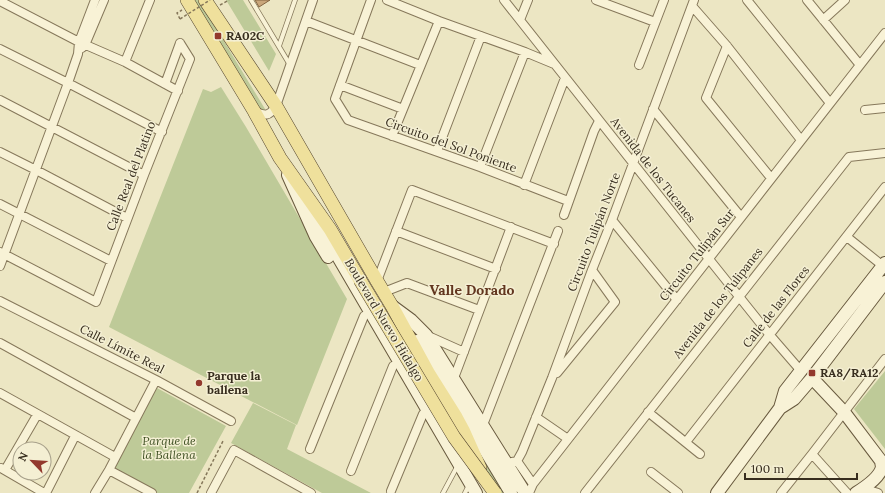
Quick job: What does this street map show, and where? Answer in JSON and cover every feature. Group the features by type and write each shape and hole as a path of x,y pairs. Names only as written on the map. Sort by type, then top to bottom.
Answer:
{"main road":[{"name":"Boulevard Nuevo Hidalgo","path":"186,0 254,111 459,464 470,490"},
{"name":"Boulevard Nuevo Hidalgo","path":"205,0 276,106 380,287 438,372 511,493"},
{"name":"Boulevard Nuevo Hidalgo","path":"280,158 330,229 454,437 494,493"},
{"name":"Boulevard Nuevo Hidalgo","path":"280,158 316,237 393,366 440,441 459,464"},
{"path":"717,493 780,408 785,391 884,265"},
{"path":"780,408 794,399 812,378 885,282"},
{"name":"Boulevard Nuevo Hidalgo","path":"392,306 429,374 463,430 494,493"},
{"path":"392,306 426,335 483,425 512,462 529,488"},
{"path":"812,378 844,412 882,467 873,479 859,491"}],"street":[{"path":"0,266 2,254 20,214 82,43 100,0"},
{"path":"125,62 150,0"},
{"path":"254,111 261,114 268,114 273,111 276,106 313,0"},
{"path":"371,0 340,85 403,109"},
{"path":"388,0 439,21 555,64"},
{"name":"Avenida de los Tucanes","path":"504,0 708,259 801,371"},
{"path":"596,0 655,22"},
{"path":"640,66 664,0"},
{"path":"747,0 830,103"},
{"path":"807,0 860,65"},
{"path":"823,20 845,0"},
{"path":"0,1 82,43 125,62 178,91"},
{"path":"520,20 528,1"},
{"path":"693,3 801,140"},
{"name":"Circuito Tulipán Norte","path":"512,462 522,452 552,378 693,3"},
{"path":"392,136 439,21"},
{"path":"306,22 420,65"},
{"name":"Circuito Tulipán Sur","path":"529,493 529,488 885,33"},
{"path":"436,151 482,36"},
{"name":"Calle Real del Platino","path":"2,254 96,302 127,218 190,59 180,43 164,84"},
{"path":"727,46 706,98 771,178"},
{"path":"0,49 162,132"},
{"path":"480,167 525,52"},
{"path":"524,185 565,78"},
{"name":"Circuito del Sol Poniente","path":"340,85 335,99 348,120 480,167 568,201"},
{"path":"0,100 144,175"},
{"path":"865,110 885,108"},
{"path":"653,109 741,217"},
{"path":"564,215 599,121"},
{"path":"0,152 127,218"},
{"name":"Avenida de los Tulipanes","path":"585,493 849,157 885,153"},
{"name":"Calle de las Flores","path":"686,442 769,334 847,237 885,186"},
{"path":"479,310 407,283 380,287 396,231 412,190 554,244"},
{"path":"0,204 111,261"},
{"path":"612,220 677,300"},
{"path":"454,378 511,227"},
{"path":"396,231 496,269"},
{"path":"483,425 558,231"},
{"path":"847,237 884,265"},
{"path":"552,378 616,302 592,270"},
{"name":"Calle Límite Real","path":"0,301 156,380 231,421"},
{"path":"310,449 364,316"},
{"path":"426,335 464,352"},
{"path":"0,343 136,418"},
{"path":"780,493 885,359"},
{"path":"351,471 393,366"},
{"path":"96,493 156,380"},
{"path":"0,393 37,415 115,457"},
{"path":"648,412 700,454"},
{"path":"391,491 423,414"},
{"path":"37,415 2,469 45,493 76,436"},
{"path":"536,417 568,439"},
{"path":"211,493 234,450 312,493"},
{"path":"812,454 847,493"},
{"path":"109,470 152,493"},
{"path":"651,472 678,493"},
{"path":"859,491 878,493"}],"lane":[{"path":"251,0 290,65"},
{"path":"279,46 295,0"},
{"path":"443,493 459,464"}],"path":[{"path":"177,13 180,19 210,0"},
{"path":"198,493 223,441"}],"green space":[{"path":"189,0 199,0 265,109 264,111 260,111"},
{"path":"226,0 243,0 276,54 269,71"},
{"path":"221,87 347,299 297,425 109,327 203,89 211,92"},
{"path":"885,371 885,449 854,409"},
{"name":"Parque de la Ballena","path":"157,388 226,426 189,493 153,493 112,470"},
{"path":"253,403 296,425 287,449 371,493 322,493 231,443"},
{"path":"467,428 508,493 498,493"}],"building":[{"path":"255,0 270,0 259,7"}],"waterway":[{"path":"881,278 885,273"},
{"path":"796,387 825,351"}],"place":[{"name":"RA02C","path":"218,36"},
{"name":"RA8/RA12","path":"812,373"},
{"name":"Parque la ballena","path":"199,383"}],"district":[{"name":"Valle Dorado","path":"472,290"}]}
